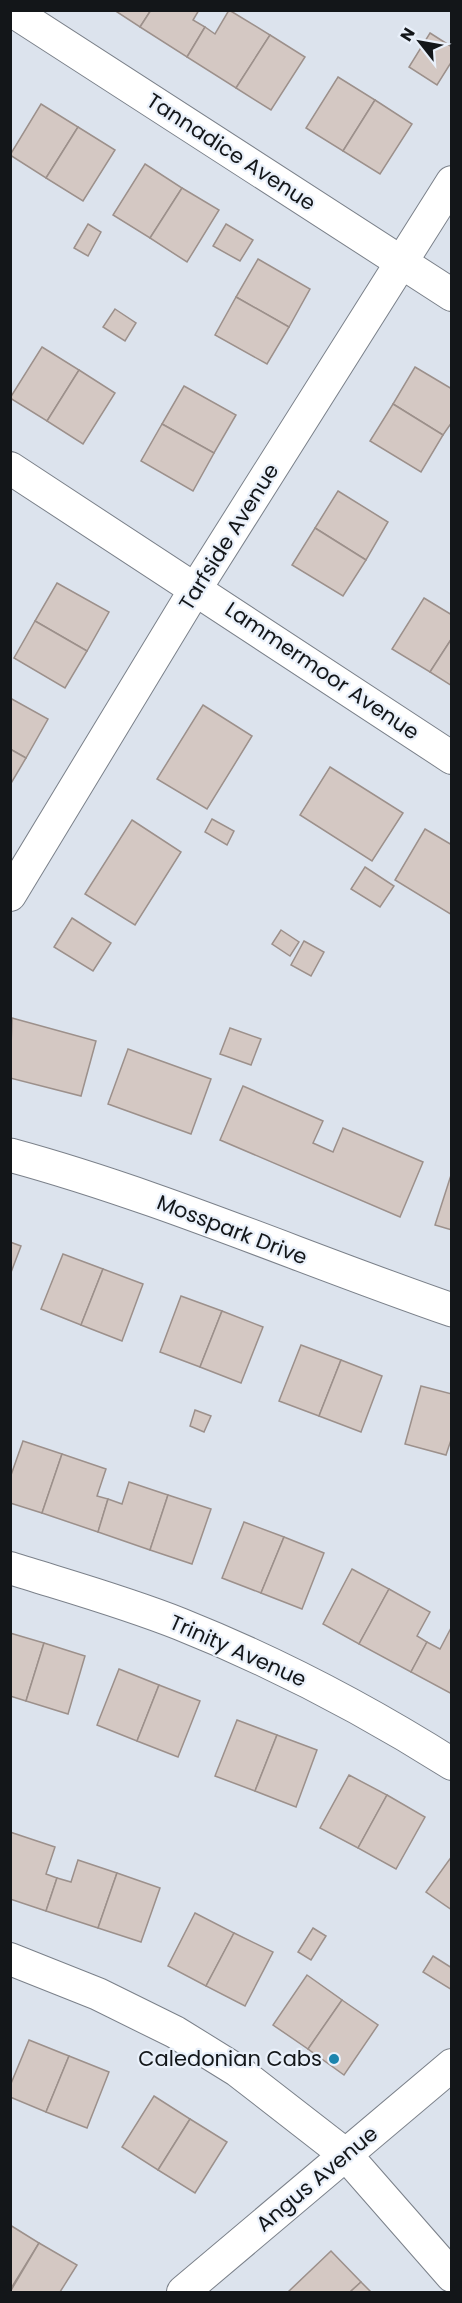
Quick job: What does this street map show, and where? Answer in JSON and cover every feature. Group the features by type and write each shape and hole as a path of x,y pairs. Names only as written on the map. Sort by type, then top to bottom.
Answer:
{"street":[{"name":"Tannadice Avenue","path":"11,10 452,295"},
{"name":"Tarfside Avenue","path":"10,895 196,588 400,261 452,182"},
{"name":"Lammermoor Avenue","path":"10,468 452,758"},
{"name":"Mosspark Drive","path":"10,1155 63,1169 176,1208 352,1276 452,1310"},
{"name":"Trinity Avenue","path":"10,1569 179,1624 278,1667 392,1726 452,1764"},
{"path":"10,1959 98,1994 175,2032 238,2071 346,2155 452,2276"},
{"name":"Angus Avenue","path":"183,2292 452,2065"}],"building":[{"path":"114,10 151,10 140,27"},
{"path":"151,10 199,10 193,20 205,27 187,57 140,27"},
{"path":"229,10 270,35 236,88 187,57 205,27 215,34"},
{"path":"430,33 452,47 452,61 437,85 409,67"},
{"path":"270,35 305,57 271,110 236,88"},
{"path":"338,77 375,100 343,151 306,128"},
{"path":"375,100 412,124 380,174 343,151"},
{"path":"41,104 78,127 46,178 10,155"},
{"path":"78,127 115,150 83,201 46,178"},
{"path":"145,164 182,188 150,238 113,215"},
{"path":"182,188 219,210 187,262 150,238"},
{"path":"88,224 101,232 88,256 74,248"},
{"path":"226,224 253,240 240,261 213,246"},
{"path":"258,259 310,289 289,327 236,297"},
{"path":"236,297 289,327 267,364 215,335"},
{"path":"115,309 136,323 125,341 103,327"},
{"path":"42,347 79,370 47,421 10,398"},
{"path":"415,367 452,389 452,422 443,435 393,404"},
{"path":"79,370 115,393 83,444 47,421"},
{"path":"184,386 236,415 214,453 162,424"},
{"path":"393,404 443,435 421,472 370,441"},
{"path":"162,424 214,453 193,491 141,461"},
{"path":"338,491 388,522 366,560 315,528"},
{"path":"315,528 366,560 343,596 292,565"},
{"path":"57,583 109,612 87,651 35,621"},
{"path":"424,598 452,615 452,638 430,672 392,649"},
{"path":"35,621 87,651 65,688 14,658"},
{"path":"452,638 452,686 430,672"},
{"path":"10,698 48,719 26,758 10,749"},
{"path":"203,705 252,736 207,809 157,779"},
{"path":"10,749 26,758 10,785"},
{"path":"330,767 403,813 372,861 300,815"},
{"path":"212,819 234,831 227,845 205,832"},
{"path":"132,820 181,852 135,925 85,894"},
{"path":"425,829 452,845 452,915 395,880"},
{"path":"365,867 394,886 380,907 351,889"},
{"path":"72,918 111,943 93,971 54,947"},
{"path":"281,930 299,942 290,956 272,944"},
{"path":"304,941 324,952 311,976 291,965"},
{"path":"12,1018 96,1041 81,1096 10,1078"},
{"path":"230,1028 261,1039 251,1065 220,1054"},
{"path":"128,1049 211,1079 191,1134 108,1104"},
{"path":"243,1086 323,1121 313,1143 333,1152 343,1128 423,1162 400,1217 220,1140"},
{"path":"452,1172 452,1230 435,1225"},
{"path":"10,1242 21,1246 10,1275"},
{"path":"63,1254 103,1269 81,1325 41,1309"},
{"path":"103,1269 143,1284 122,1341 81,1325"},
{"path":"181,1296 222,1311 200,1367 160,1352"},
{"path":"222,1311 263,1327 241,1383 200,1367"},
{"path":"301,1345 341,1360 319,1416 279,1401"},
{"path":"341,1360 382,1376 361,1432 319,1416"},
{"path":"421,1386 452,1394 452,1437 446,1455 405,1444"},
{"path":"195,1410 211,1416 204,1432 190,1426"},
{"path":"23,1441 62,1454 42,1513 10,1503 10,1478"},
{"path":"62,1454 106,1469 97,1496 108,1499 98,1532 42,1513"},
{"path":"129,1482 168,1495 150,1550 98,1532 108,1499 122,1504"},
{"path":"168,1495 211,1509 192,1564 150,1550"},
{"path":"244,1522 284,1537 261,1593 222,1578"},
{"path":"284,1537 324,1553 302,1609 261,1593"},
{"path":"352,1569 389,1589 359,1644 323,1624"},
{"path":"389,1589 430,1612 417,1636 427,1642 411,1672 359,1644"},
{"path":"451,1628 452,1694 411,1672 427,1642 440,1649"},
{"path":"10,1633 44,1643 26,1701 10,1696"},
{"path":"44,1643 85,1656 68,1714 26,1701"},
{"path":"119,1669 159,1685 137,1741 97,1725"},
{"path":"159,1685 200,1701 178,1757 137,1741"},
{"path":"237,1720 277,1735 255,1791 215,1776"},
{"path":"277,1735 317,1750 296,1807 255,1791"},
{"path":"349,1775 387,1795 358,1848 320,1828"},
{"path":"387,1795 425,1817 396,1869 358,1848"},
{"path":"10,1832 55,1847 46,1874 57,1878 46,1911 10,1899"},
{"path":"452,1856 452,1910 426,1892"},
{"path":"78,1860 117,1873 98,1928 46,1911 57,1878 71,1882"},
{"path":"117,1873 160,1888 141,1942 98,1928"},
{"path":"195,1913 234,1933 206,1986 168,1966"},
{"path":"313,1928 326,1936 311,1960 298,1952"},
{"path":"234,1933 273,1952 245,2006 206,1986"},
{"path":"433,1956 452,1968 452,1990 423,1972"},
{"path":"307,1975 342,2000 308,2049 273,2025"},
{"path":"342,2000 378,2025 344,2075 308,2049"},
{"path":"29,2040 69,2056 46,2112 10,2097 10,2086"},
{"path":"69,2056 109,2072 87,2128 46,2112"},
{"path":"154,2096 190,2119 158,2170 122,2147"},
{"path":"190,2119 227,2142 195,2193 158,2170"},
{"path":"10,2225 39,2243 10,2290"},
{"path":"39,2243 77,2265 60,2292 10,2292"},
{"path":"331,2251 361,2282 350,2292 288,2292"},
{"path":"361,2282 371,2292 350,2292"}],"place":[{"name":"Caledonian Cabs","path":"334,2059"}]}
